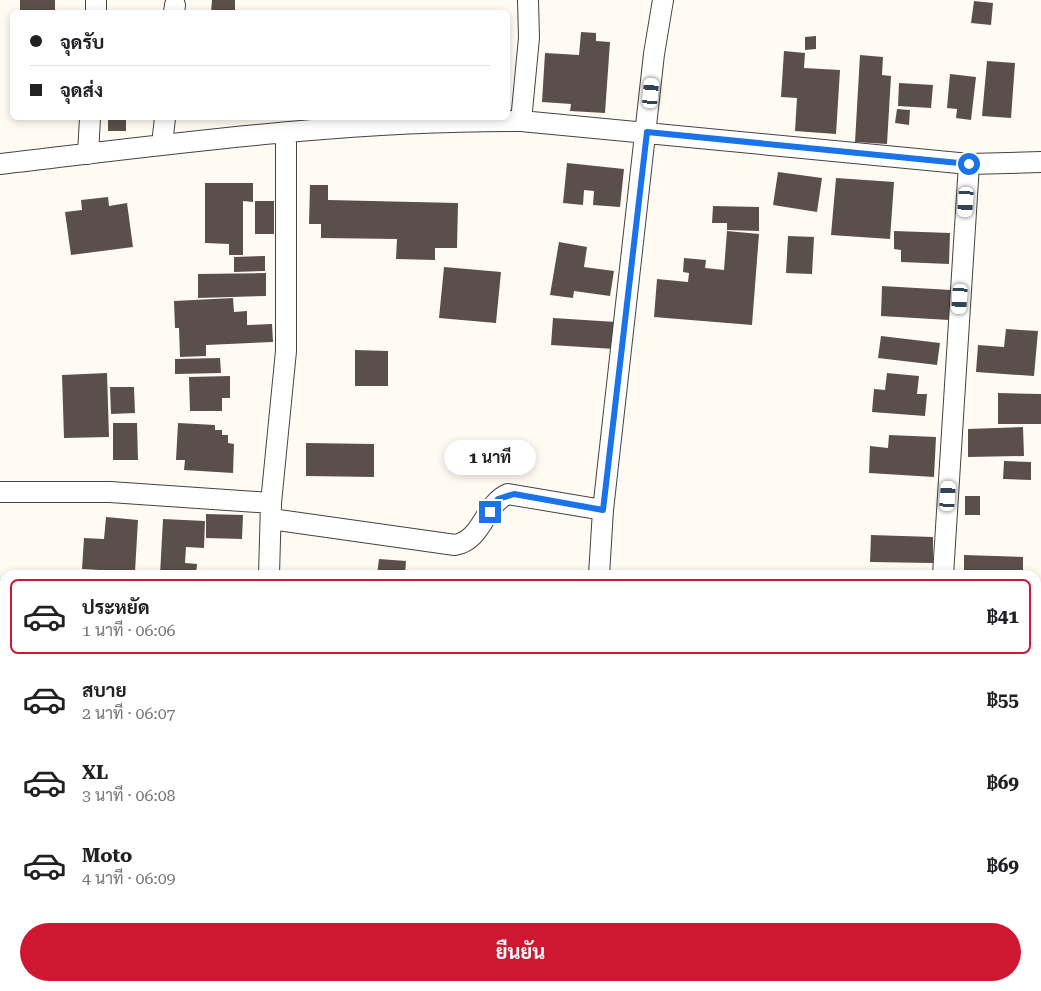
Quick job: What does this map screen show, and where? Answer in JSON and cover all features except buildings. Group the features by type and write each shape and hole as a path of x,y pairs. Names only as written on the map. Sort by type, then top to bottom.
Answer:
{"street":[{"path":"521,121 529,38 528,0"},
{"path":"599,570 603,510 647,132 654,54 663,0"},
{"path":"88,154 90,120"},
{"path":"162,144 165,120"},
{"path":"0,164 162,144 368,125 521,121 969,164 1041,162"},
{"path":"269,570 271,511 286,350 286,133"},
{"path":"943,570 969,164"},
{"path":"0,492 110,492 271,511 454,545 470,540 498,499 508,494 603,510"}],"route":[{"path":"490,512 498,499 508,494 521,494 603,510 647,132 969,164"}]}
